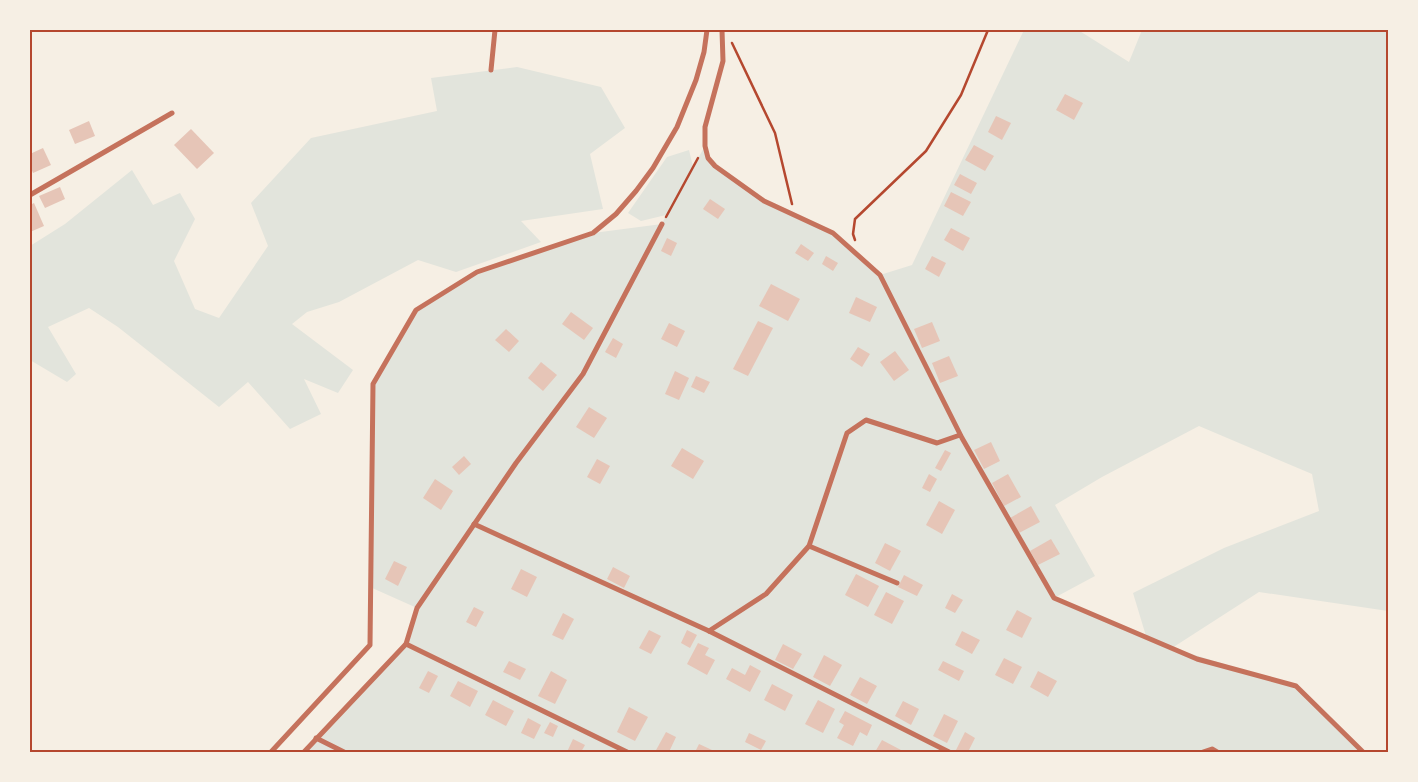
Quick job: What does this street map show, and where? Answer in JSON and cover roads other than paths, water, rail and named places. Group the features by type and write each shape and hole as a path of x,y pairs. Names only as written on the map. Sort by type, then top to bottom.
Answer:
{"street":[{"path":"491,70 496,30"},
{"path":"271,752 370,646 373,384 416,310 477,272 593,233 616,214 653,168 677,127 696,80 704,52 707,30"},
{"path":"722,30 723,61 705,127 705,146 708,158 715,166 764,200 834,233 880,275 960,435 1054,598 1197,659 1296,686 1363,752"},
{"path":"30,195 172,113"},
{"path":"304,752 406,644 418,608 516,463 583,374 662,224"},
{"path":"709,632 766,594 809,546 847,433 866,420 936,443 960,435"},
{"path":"474,524 709,632 949,752"},
{"path":"809,546 897,583"},
{"path":"406,644 627,752"},
{"path":"316,738 344,752"},
{"path":"1203,752 1213,751"}]}
